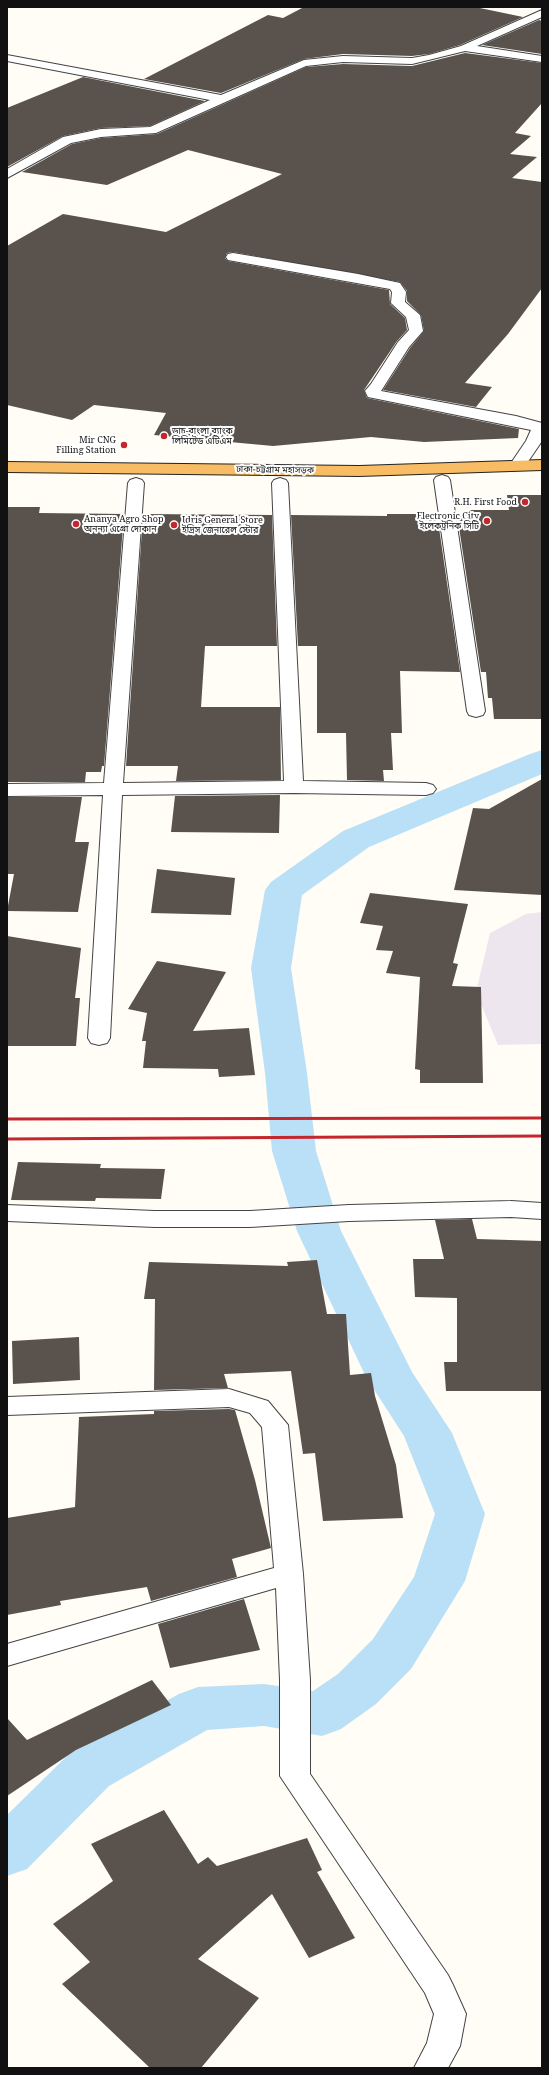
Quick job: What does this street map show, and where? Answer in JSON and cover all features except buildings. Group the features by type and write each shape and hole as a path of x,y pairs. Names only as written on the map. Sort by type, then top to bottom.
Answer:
{"highway":[{"name":"ঢাকা-চট্টগ্রাম মহাসড়ক","path":"7,467 359,471 542,465"},
{"name":"ঢাকা-চট্টগ্রাম মহাসড়ক","path":"15,482 280,483 542,477"}],"street":[{"path":"7,174 67,140 101,133 152,130 304,63 343,59 412,61 465,48 542,13"},
{"path":"465,48 542,59"},
{"path":"7,58 223,99"},
{"path":"233,257 358,278 395,286 399,292 398,303 413,315 416,331 403,345 380,382 372,391 373,394 516,421 538,427 539,431 534,441 517,466"},
{"path":"442,480 476,711"},
{"path":"99,1038 113,789 136,483"},
{"path":"280,483 294,787"},
{"path":"7,790 294,787 426,789"},
{"path":"7,1214 155,1219 250,1219 349,1213 511,1209 542,1211"},
{"path":"7,1406 229,1398 259,1407 275,1425 289,1574 295,1680 295,1776 437,1985 450,2014 443,2046 431,2068"},
{"path":"7,1655 289,1574"}],"shaded area":[{"path":"542,912 542,1044 498,1045 476,992 490,933 526,914"}],"waterway":[{"path":"7,1852 89,1770 198,1709 264,1705 322,1714 357,1689 392,1654 439,1581 460,1514 427,1433 390,1377 319,1231 294,1151 286,1073 271,968 284,890 356,839 542,761"}],"railway":[{"path":"7,1119 542,1118"},
{"path":"7,1139 542,1136"}],"place":[{"name":"ডাচ-বাংলা ব্যাংক লিমিটেড এটিএম","path":"164,436"},
{"name":"Mir CNG Filling Station","path":"124,445"},
{"name":"R.H. First Food","path":"525,502"},
{"name":"Electronic City ইলেকট্রনিক সিটি","path":"487,521"},
{"name":"Ananya Agro Shop অনন্যা এগ্রো দোকান","path":"76,524"},
{"name":"Idris General Store ইদ্রিস জেনারেল স্টোর","path":"174,525"}]}
